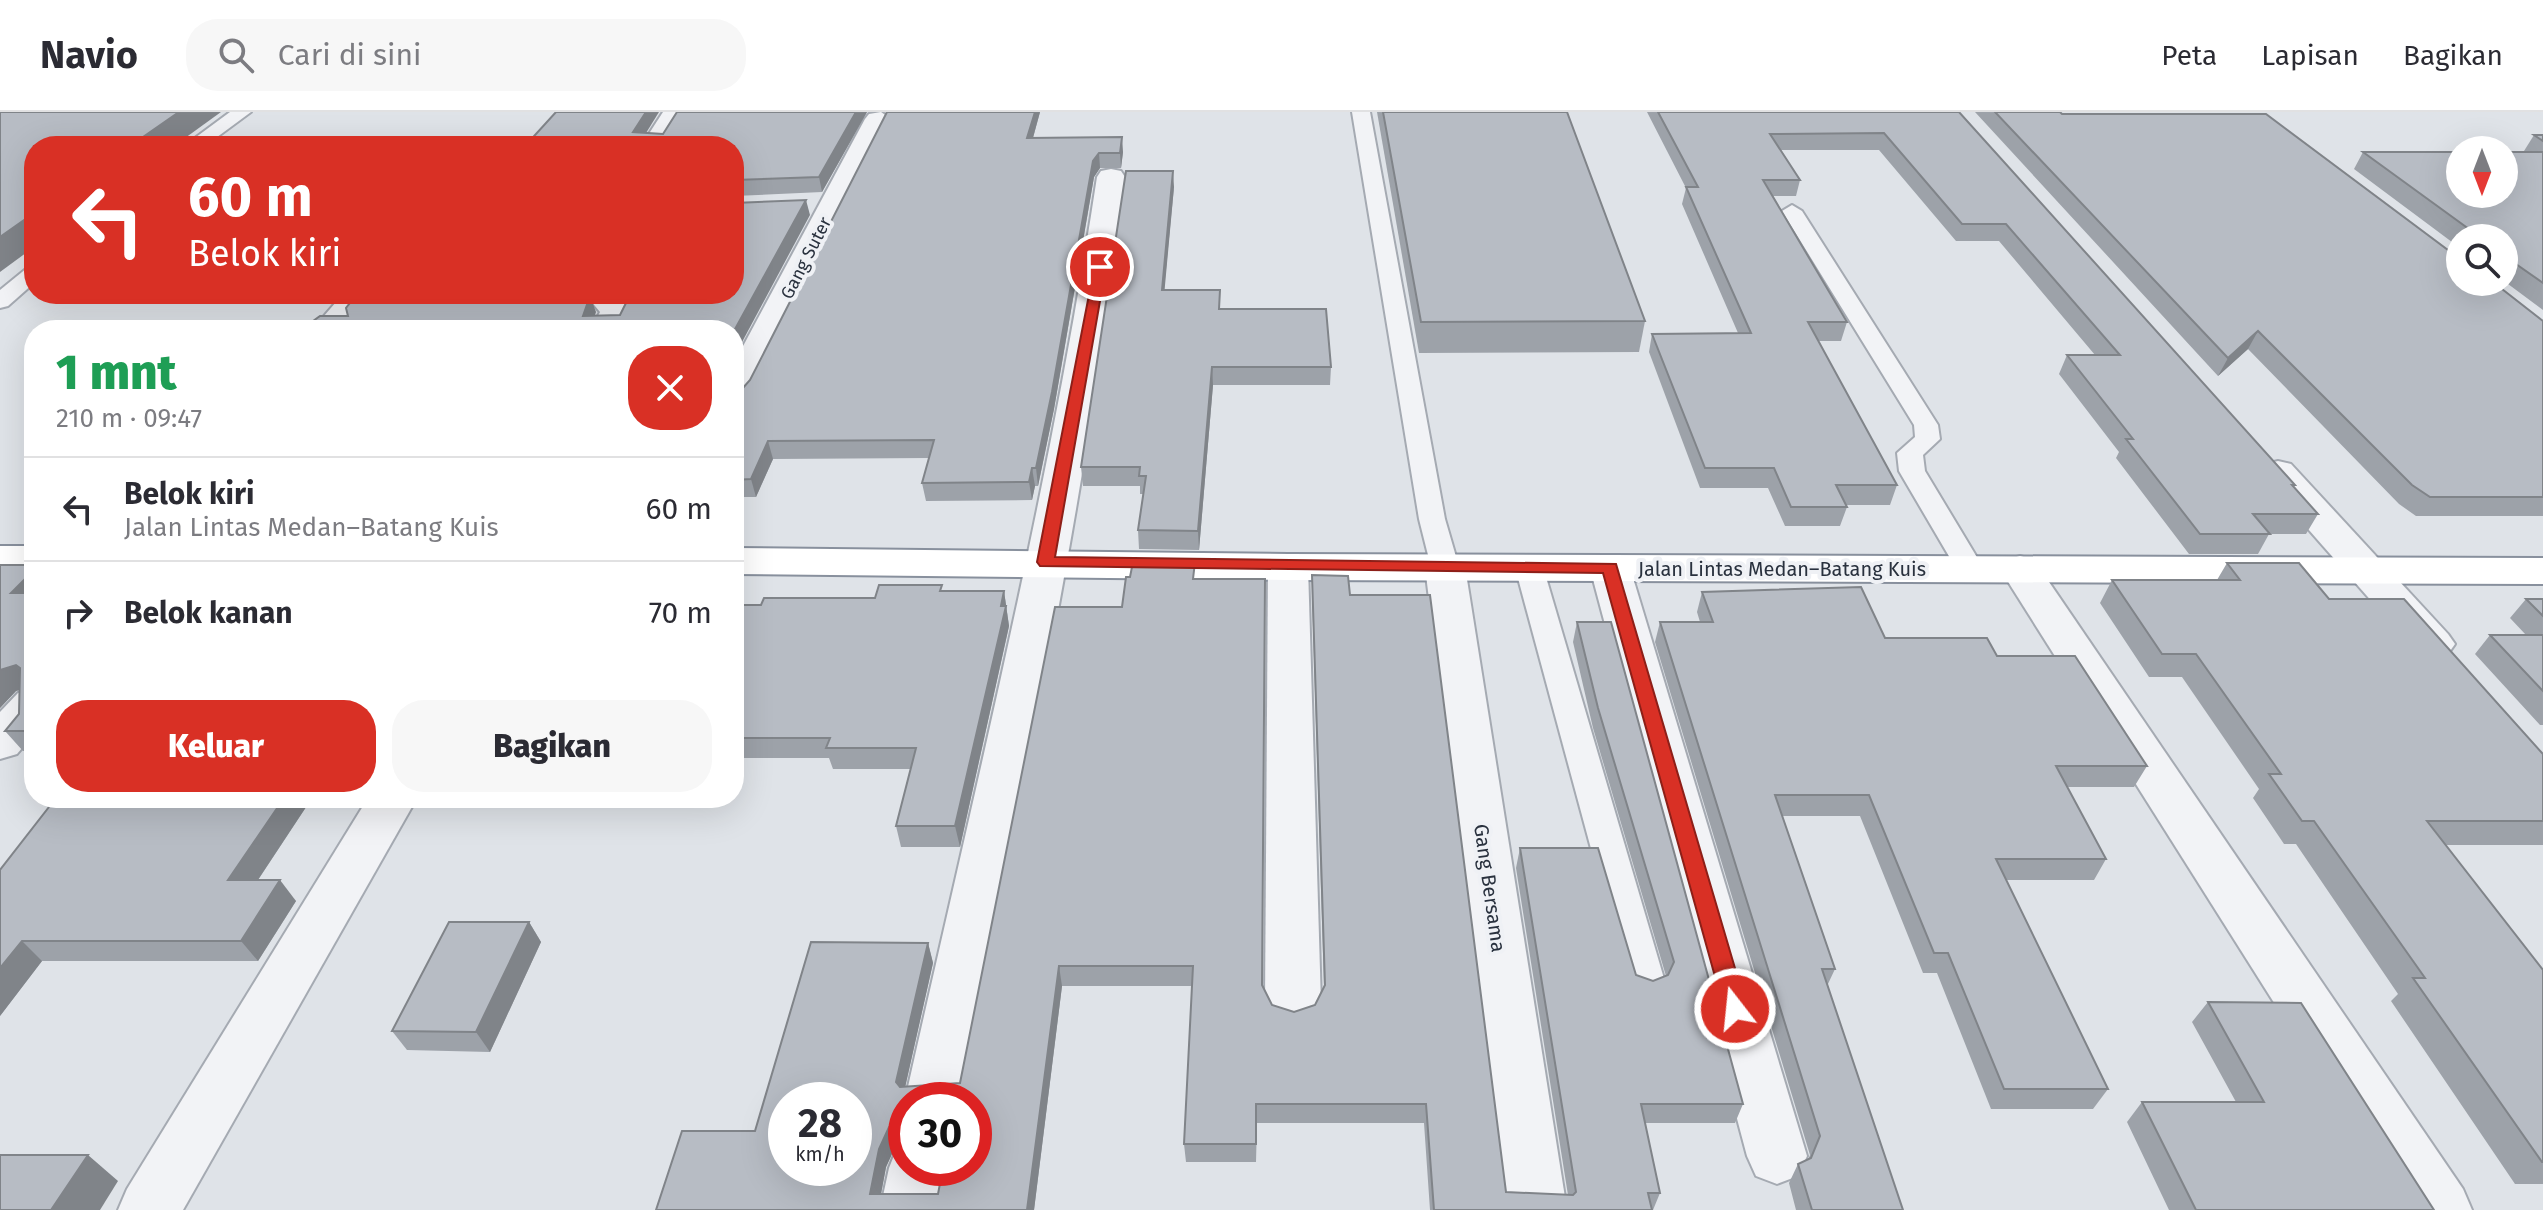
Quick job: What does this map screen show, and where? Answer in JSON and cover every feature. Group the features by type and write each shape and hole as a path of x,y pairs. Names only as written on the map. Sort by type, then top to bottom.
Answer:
{"highway":[{"path":"0,559 24,559"},
{"name":"Jalan Lintas Medan–Batang Kuis","path":"744,561 1288,567 2543,571"}],"street":[{"path":"660,136 676,112"},
{"name":"Gang Suter","path":"744,374 820,204 878,119"},
{"path":"938,1082 1046,562 1100,267 1111,177"},
{"path":"337,320 351,304"},
{"path":"2261,453 2460,673"},
{"path":"1288,567 1293,1004"},
{"name":"Gang Bersama","path":"1445,567 1536,1210"},
{"path":"1610,568 1777,1156"},
{"path":"1995,569 2441,1210"},
{"path":"0,742 24,715"},
{"path":"149,1210 387,808"},
{"path":"911,1210 916,1186"}],"lane":[{"path":"207,136 242,112"},
{"path":"1361,112 1432,519 1445,567"},
{"path":"1792,211 1930,432 1928,439 1910,453 1909,462 1995,569"},
{"path":"0,301 24,281"},
{"path":"1529,567 1646,982"}],"building":[{"path":"0,112 179,112 144,136 24,136 24,220 0,237"},
{"path":"556,112 646,112 633,132 663,134 677,112 856,112 819,177 744,180 744,136 534,136"},
{"path":"887,112 1035,112 1027,138 1122,137 1120,153 1099,153 1093,161 1052,392 1036,468 1032,468 1029,482 922,483 934,440 768,441 751,479 744,479 744,387"},
{"path":"1383,112 1567,112 1645,321 1421,322"},
{"path":"1658,112 1959,112 2318,514 2253,514 2270,534 2200,534 2126,439 2133,439 2067,355 2120,355 2006,224 1962,224 1884,133 1770,134 1800,180 1763,180 1847,322 1808,322 1897,485 1836,485 1847,507 1791,507 1774,468 1705,468 1652,334 1751,333 1686,187 1698,187"},
{"path":"1995,112 2266,114 2446,249 2446,296 2511,296 2543,321 2543,497 2430,497 2412,485 2258,331 2228,358"},
{"path":"2363,152 2446,152 2446,208 2518,208 2518,152 2543,152 2543,283 2518,266 2518,224 2462,224"},
{"path":"1126,171 1173,171 1162,290 1220,290 1219,309 1326,309 1331,367 1212,367 1198,531 1138,530 1146,476 1139,476 1140,467 1081,467"},
{"path":"806,200 740,320 314,320 320,316 348,316 346,308 349,304 587,304 583,316 620,315 626,304 744,304 744,203"},
{"path":"1133,562 1195,562 1193,579 1265,579 1262,985 1272,1005 1294,1012 1315,1005 1325,985 1312,575 1348,576 1350,595 1430,595 1506,1192 1573,1195 1576,1192 1520,848 1598,848 1636,975 1653,981 1668,975 1674,962 1598,708 1577,622 1611,622 1743,1104 1641,1104 1660,1193 1648,1193 1652,1210 1434,1210 1426,1104 1256,1104 1256,1144 1184,1144 1193,966 1059,966 1027,1210 656,1210 682,1131 755,1131 768,1087 768,1186 872,1186 870,1194 938,1194 940,1186 992,1186 992,1082 960,1082 1055,607 1122,607 1126,577 1130,577"},
{"path":"2227,563 2299,563 2329,599 2404,599 2543,754 2543,821 2427,821 2543,970 2543,1162 2413,978 2425,978 2314,821 2302,821 2269,774 2281,774 2196,654 2162,654 2112,580 2240,580"},
{"path":"0,565 24,565 24,580 11,593 24,593 24,731 5,731 19,714 20,668 16,665 0,670"},
{"path":"879,585 942,585 940,591 1004,591 1001,606 1006,606 955,826 896,826 916,748 826,748 830,738 744,738 744,605 761,605 764,598 875,598"},
{"path":"1861,587 1885,638 1987,638 1997,656 2075,656 2147,766 2056,766 2106,859 1996,859 2108,1089 2004,1089 1948,953 1934,953 1869,795 1775,795 1835,969 1822,969 1903,1210 1812,1210 1798,1164 1811,1158 1820,1136 1660,622 1713,622 1702,592"},
{"path":"2526,599 2543,599 2543,616"},
{"path":"2490,635 2543,635 2543,691"},
{"path":"48,808 277,808 228,880 280,880 241,941 22,941 0,968 0,870"},
{"path":"449,922 529,922 476,1032 392,1031"},
{"path":"811,942 928,943 896,1082 888,1082 888,1129 879,1149 872,1184 872,1082 770,1082"},
{"path":"2208,1002 2301,1003 2434,1210 2196,1210 2142,1102 2264,1102"},
{"path":"0,1155 88,1155 51,1210 0,1210"}],"route":[{"path":"1100,267 1046,562 1288,567 1610,568 1735,1009"}]}
